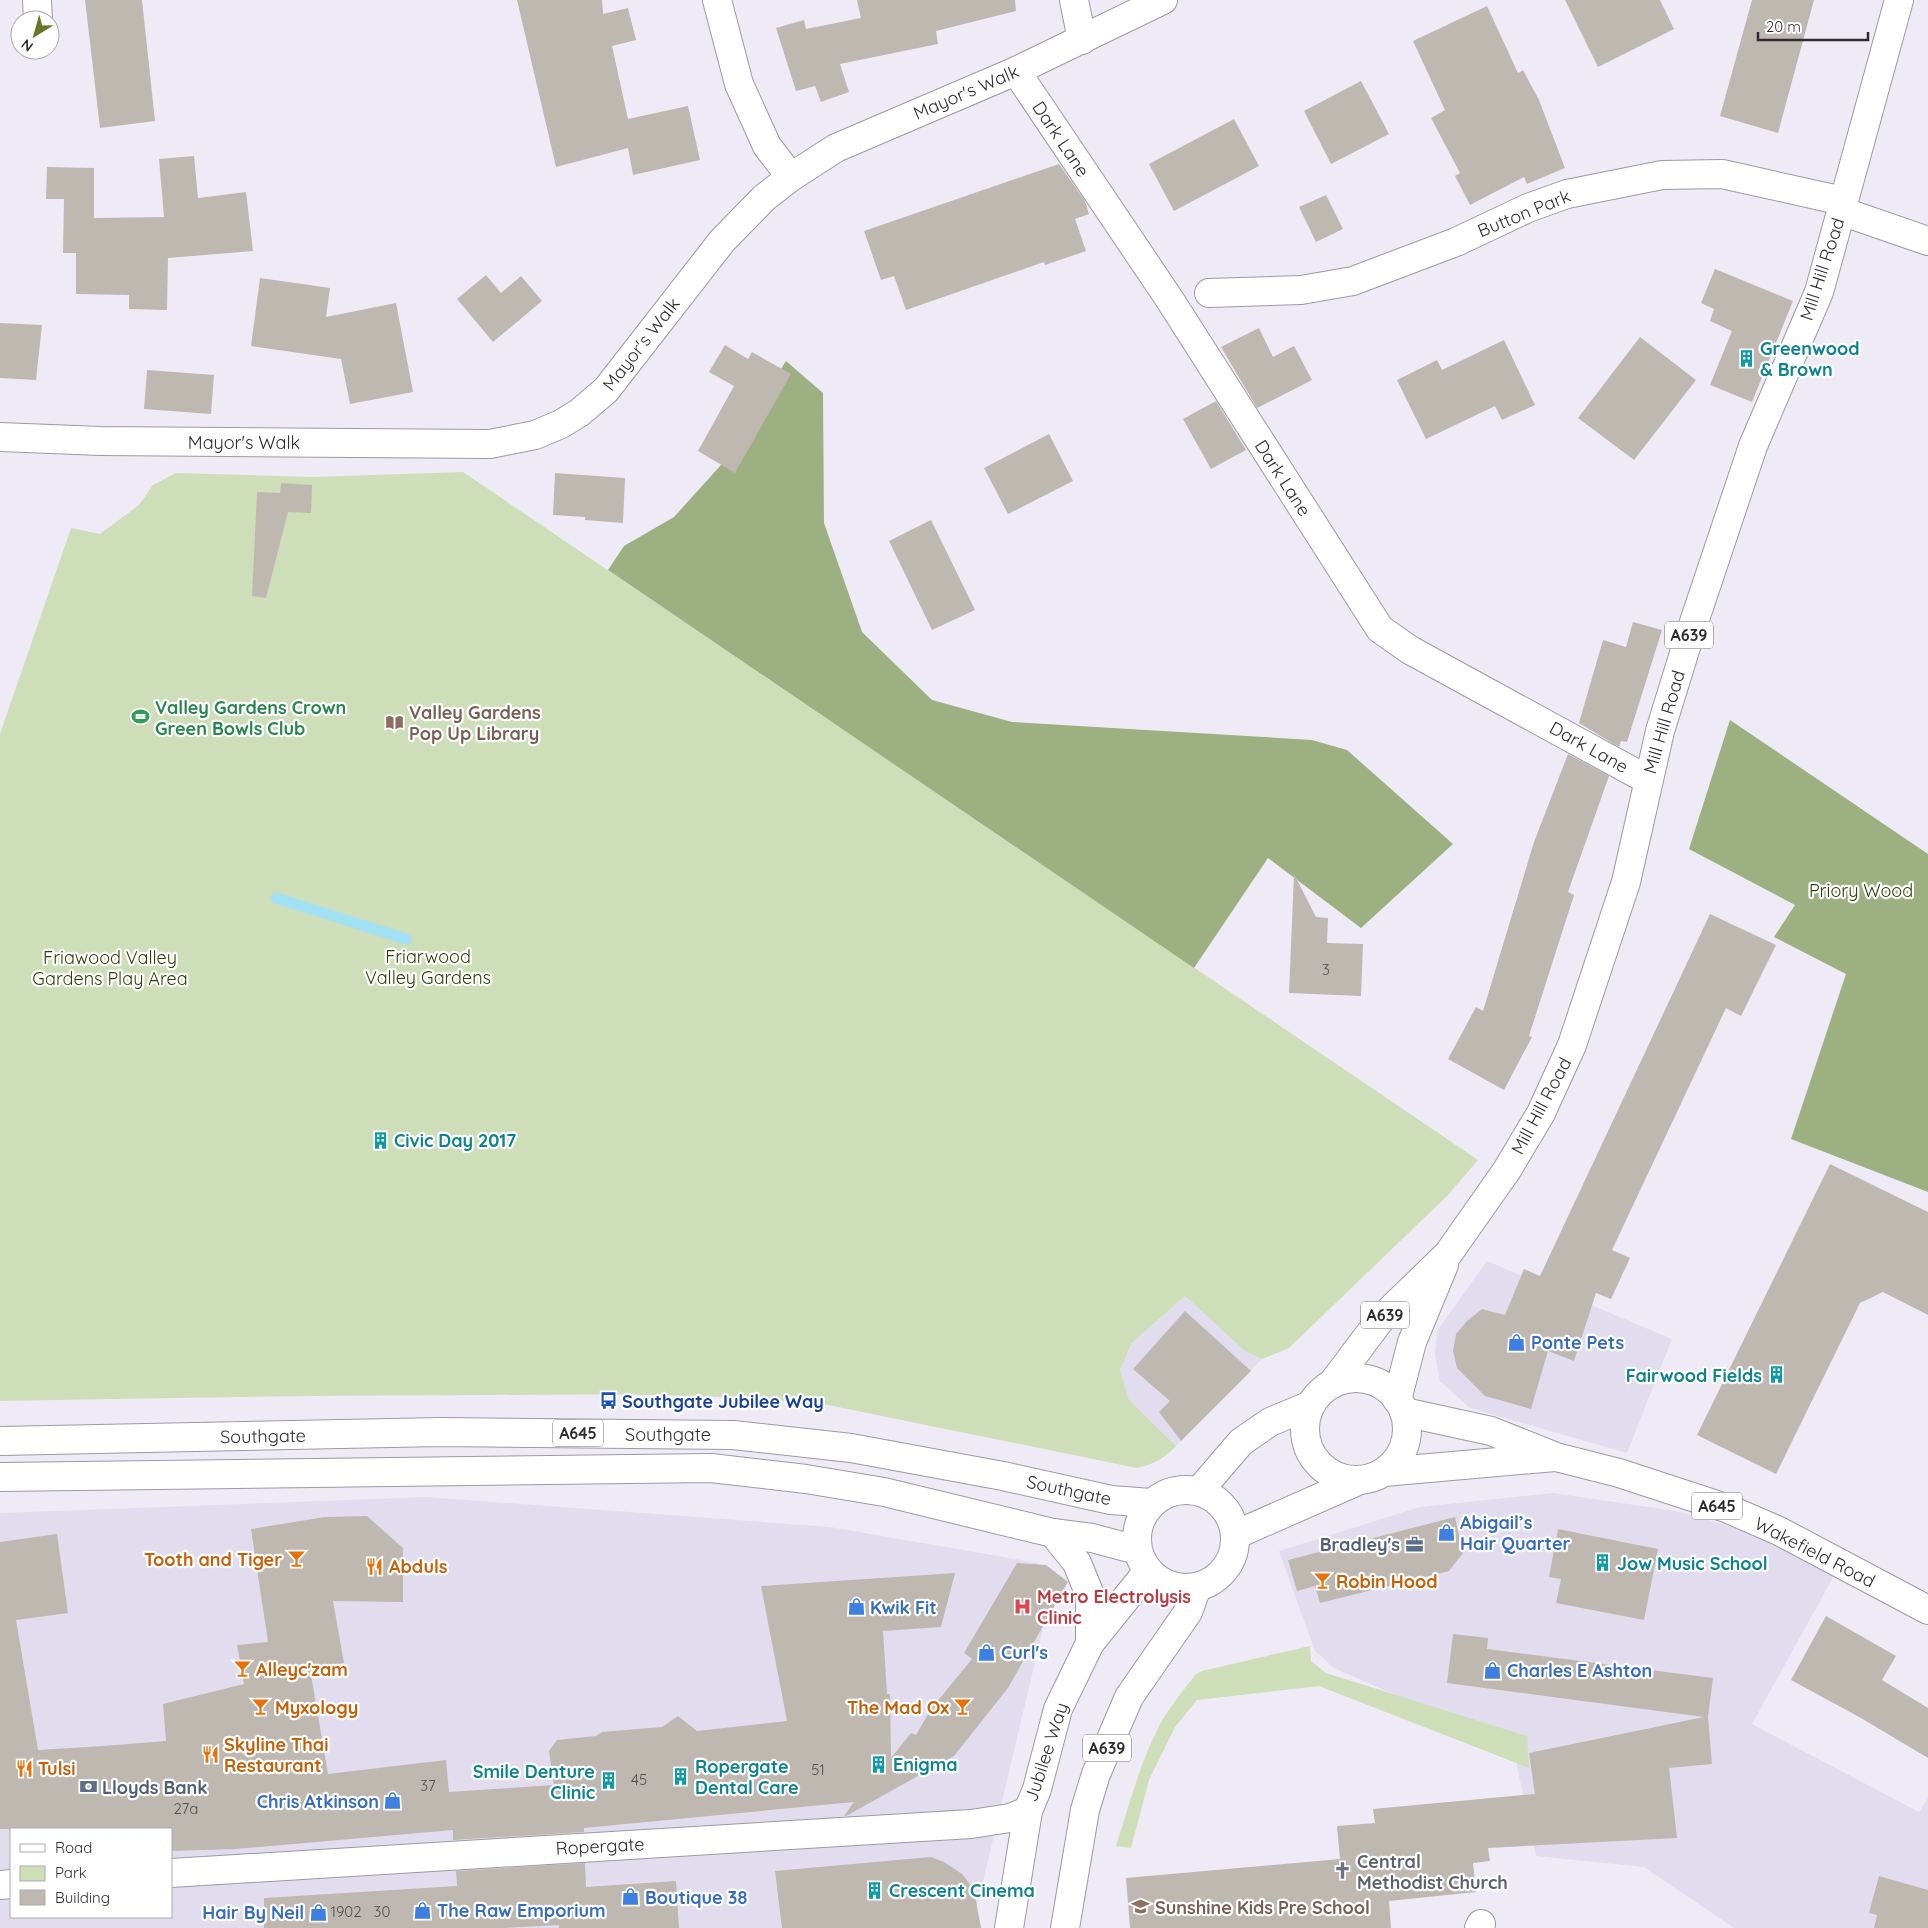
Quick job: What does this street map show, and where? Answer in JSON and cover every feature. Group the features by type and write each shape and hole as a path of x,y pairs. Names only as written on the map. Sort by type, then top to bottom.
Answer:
{"main road":[{"path":"717,0 739,84 767,146 791,177"},
{"path":"1074,0 1082,40"},
{"name":"Mayor's Walk","path":"0,437 490,444 535,435 579,413 606,390 722,241 764,198 791,177 836,148 1016,71 1163,0"},
{"name":"Mill Hill Road","path":"1332,1384 1380,1320 1448,1254 1507,1170 1541,1113 1572,1046 1626,882 1648,780 1690,634 1753,446 1819,292 1899,0"},
{"name":"Dark Lane","path":"1016,71 1170,300 1380,629 1410,650 1648,780"},
{"name":"Button Park","path":"1209,293 1301,290 1353,281 1456,242 1528,208 1567,194 1662,175 1722,174 1842,206 1928,241"},
{"name":"Mill Hill Road","path":"1400,1406 1412,1342 1448,1254"},
{"path":"1332,1384 1346,1379 1374,1382 1387,1389 1400,1406"},
{"name":"A639","path":"1199,1491 1241,1442 1270,1422 1311,1405 1320,1393 1332,1384"},
{"path":"1311,1405 1306,1420 1305,1435 1309,1450 1318,1463 1330,1473 1344,1479 1372,1476"},
{"name":"A639","path":"1235,1535 1372,1476 1396,1460 1404,1446 1406,1429 1400,1406"},
{"name":"Wakefield Road","path":"1400,1406 1491,1431 1556,1457 1619,1473 1726,1508 1779,1531 1928,1610"},
{"name":"Southgate","path":"0,1441 440,1432 734,1434 851,1448 1004,1476 1111,1500 1151,1503"},
{"name":"Wakefield Road","path":"1372,1476 1556,1457"},
{"name":"Southgate","path":"0,1477 711,1468 806,1479 884,1492 1053,1533 1092,1538 1142,1560"},
{"path":"1182,1489 1199,1491 1213,1497 1224,1507 1232,1520 1235,1535 1234,1549 1225,1568 1210,1582 1197,1587 1170,1586 1158,1580 1142,1560 1136,1533 1141,1516 1151,1503 1165,1493 1182,1489"},
{"path":"1053,1533 1077,1563 1090,1595 1090,1643"},
{"name":"Jubilee Way","path":"1009,1928 1028,1811 1037,1789 1058,1709 1090,1643 1142,1560"},
{"name":"A639","path":"1065,1928 1086,1810 1096,1774 1129,1697 1188,1612 1197,1587"},
{"name":"Ropergate","path":"172,1873 971,1824 1004,1819 1028,1811"}],"shaded area":[{"path":"1487,1261 1672,1339 1627,1453 1470,1408 1440,1381 1435,1355 1437,1331"},
{"path":"1185,1296 1245,1351 1262,1359 1176,1446 1129,1400 1120,1370 1132,1343"},
{"path":"1553,1493 1676,1511 1754,1533 1835,1574 1752,1724 1919,1812 1928,1798 1928,1928 1734,1928 1644,1867 1536,1856 1513,1747 1334,1668 1315,1651 1279,1551 1420,1507"},
{"path":"426,1497 830,1527 1038,1563 1054,1582 972,1928 0,1928 0,1513"}],"green space":[{"path":"786,361 823,393 824,523 862,632 932,700 1012,722 1312,740 1347,750 1453,844 1361,928 1268,858 1194,968 608,570 624,546 674,517 721,465"},
{"name":"Friarwood Valley Gardens","path":"463,472 1478,1160 1447,1196 1289,1348 1262,1359 1245,1351 1185,1296 1132,1343 1120,1370 1129,1400 1176,1446 1158,1460 1137,1468 828,1405 745,1398 578,1394 0,1401 0,734 71,528 100,534 139,505 153,485 176,473 313,477"},
{"name":"Priory Wood","path":"1730,720 1928,854 1928,1192 1791,1139 1846,974 1774,937 1795,905 1689,849"},
{"path":"1310,1646 1311,1661 1326,1673 1527,1736 1529,1768 1319,1686 1197,1700 1175,1727 1149,1780 1131,1848 1116,1846 1148,1749 1163,1719 1195,1675 1202,1671"}],"building":[{"path":"85,0 142,0 155,121 100,128"},
{"path":"517,0 602,0 603,14 628,8 636,40 612,46 628,119 688,106 700,160 633,175 628,148 556,167"},
{"path":"857,0 1015,0 1016,11 936,31 938,44 840,64 849,92 821,102 815,86 796,91 776,28 804,20 806,29 861,18"},
{"path":"1565,0 1660,0 1674,29 1598,67"},
{"path":"1752,0 1814,0 1778,133 1720,116"},
{"path":"1487,6 1518,73 1523,70 1539,100 1565,168 1527,184 1524,177 1470,205 1455,176 1460,173 1431,118 1445,110 1413,41"},
{"path":"1361,81 1389,134 1331,164 1304,111"},
{"path":"1234,119 1259,166 1174,211 1149,164"},
{"path":"194,156 198,198 246,192 253,251 168,258 167,310 129,309 129,295 76,294 76,253 63,253 64,199 46,199 47,167 94,168 94,218 164,217 159,159"},
{"path":"1059,164 1085,201 1089,214 1075,219 1086,251 1045,265 1044,262 906,310 894,276 881,280 864,231"},
{"path":"1326,195 1343,229 1316,242 1299,207"},
{"name":"Greenwood & Brown","path":"1715,269 1793,301 1752,402 1710,385 1732,331 1710,321 1714,309 1701,303"},
{"path":"486,275 501,293 521,276 542,301 493,342 457,299"},
{"path":"260,278 330,288 326,317 396,303 413,392 350,404 341,359 251,346"},
{"path":"0,323 42,325 36,380 0,378"},
{"path":"1259,328 1273,357 1294,346 1312,380 1257,408 1221,347"},
{"path":"1640,337 1696,380 1634,460 1578,418"},
{"path":"1504,340 1535,405 1502,420 1495,406 1426,439 1397,380 1437,360 1442,370"},
{"path":"725,345 748,359 752,352 791,374 735,473 698,451 734,386 709,372"},
{"path":"147,370 214,375 211,414 144,409"},
{"path":"1216,401 1246,450 1211,469 1183,419"},
{"path":"1049,434 1073,481 1008,514 984,468"},
{"path":"555,473 625,478 623,523 585,520 585,517 553,515"},
{"path":"281,483 312,485 311,513 288,512 266,598 252,596 257,492 280,493"},
{"path":"931,520 975,610 932,630 889,541"},
{"path":"1633,622 1662,630 1627,742 1621,741 1619,747 1579,723 1603,640 1626,647"},
{"path":"1568,754 1609,776 1568,892 1574,895 1529,1036 1532,1037 1504,1090 1448,1059 1476,1007 1483,1011 1534,842"},
{"path":"1294,874 1316,917 1328,918 1327,943 1363,944 1361,996 1289,993"},
{"path":"1710,914 1776,945 1741,1016 1726,1008 1612,1250 1630,1258 1611,1299 1596,1293 1574,1361 1548,1351 1531,1409 1485,1396 1457,1368 1453,1351 1456,1334 1467,1321 1482,1309 1505,1315 1524,1269 1540,1276"},
{"name":"Fairwood Fields","path":"1830,1164 1928,1212 1928,1315 1883,1292 1860,1303 1776,1474 1697,1435"},
{"path":"1185,1311 1251,1371 1181,1441 1159,1412 1170,1401 1133,1369"},
{"path":"367,1516 403,1548 403,1602 333,1601 344,1663 310,1669 328,1774 446,1760 449,1792 554,1785 549,1751 557,1740 596,1736 602,1732 662,1727 678,1716 697,1731 787,1721 761,1586 955,1573 941,1627 883,1631 887,1694 890,1694 891,1758 911,1733 916,1735 931,1709 972,1659 964,1653 1017,1563 1046,1565 1068,1582 1008,1688 954,1756 846,1816 844,1816 854,1802 584,1828 584,1832 453,1840 453,1830 236,1849 172,1851 172,1828 0,1829 0,1542 57,1534 68,1613 16,1620 38,1750 103,1746 166,1741 163,1704 244,1684 237,1645 268,1642 251,1529 325,1517"},
{"path":"1455,1517 1463,1553 1449,1571 1320,1603 1315,1586 1297,1591 1288,1560"},
{"name":"Jow Music School","path":"1558,1529 1658,1549 1644,1620 1556,1603 1561,1579 1549,1577"},
{"path":"1826,1616 1896,1656 1882,1680 1928,1708 1928,1758 1861,1718 1791,1680"},
{"path":"1453,1634 1488,1638 1487,1649 1713,1678 1708,1717 1712,1764 1669,1768 1677,1838 1488,1848 1490,1861 1473,1863 1476,1892 1389,1901 1391,1928 1130,1928 1126,1878 1340,1859 1337,1826 1375,1823 1373,1809 1535,1794 1529,1753 1704,1717 1447,1683"},
{"name":"Crescent Cinema","path":"931,1857 944,1862 962,1874 969,1883 975,1896 981,1928 782,1928 775,1871"},
{"path":"585,1863 586,1887 676,1881 679,1928 559,1928 559,1925 505,1928 264,1928 264,1898 457,1886 456,1871"},
{"path":"1879,1876 1928,1890 1928,1928 1874,1928 1877,1915 1869,1913"}],"waterway":[{"path":"276,898 406,939"}],"place":[{"name":"Greenwood & Brown","path":"1746,358"},
{"name":"Valley Gardens Crown Green Bowls Club","path":"141,717"},
{"name":"Valley Gardens Pop Up Library","path":"395,722"},
{"name":"Civic Day 2017","path":"380,1140"},
{"name":"Ponte Pets","path":"1517,1342"},
{"name":"Fairwood Fields","path":"1776,1375"},
{"name":"Southgate Jubilee Way","path":"608,1401"},
{"name":"Abigail’s Hair Quarter","path":"1446,1532"},
{"name":"Bradley's","path":"1414,1544"},
{"name":"Tooth and Tiger","path":"296,1559"},
{"name":"Jow Music School","path":"1603,1563"},
{"name":"Abduls","path":"375,1566"},
{"name":"Robin Hood","path":"1322,1581"},
{"name":"Metro Electrolysis Clinic","path":"1023,1606"},
{"name":"Kwik Fit","path":"856,1607"},
{"name":"Curl's","path":"987,1652"},
{"name":"Alleyc'zam","path":"242,1669"},
{"name":"Charles E Ashton","path":"1493,1670"},
{"name":"Myxology","path":"261,1707"},
{"name":"The Mad Ox","path":"963,1707"},
{"name":"Skyline Thai Restaurant","path":"210,1754"},
{"name":"Enigma","path":"879,1764"},
{"name":"Tulsi","path":"24,1768"},
{"name":"Ropergate Dental Care","path":"681,1776"},
{"name":"Smile Denture Clinic","path":"609,1781"},
{"name":"Lloyds Bank","path":"88,1787"},
{"name":"Chris Atkinson","path":"393,1801"},
{"name":"Central Methodist Church","path":"1343,1871"},
{"name":"Crescent Cinema","path":"875,1890"},
{"name":"Boutique 38","path":"631,1897"},
{"name":"Sunshine Kids Pre School","path":"1141,1907"},
{"name":"The Raw Emporium","path":"423,1910"},
{"name":"Hair By Neil","path":"318,1912"}],"park label":[{"name":"Friawood Valley Gardens Play Area","path":"110,968"}]}
